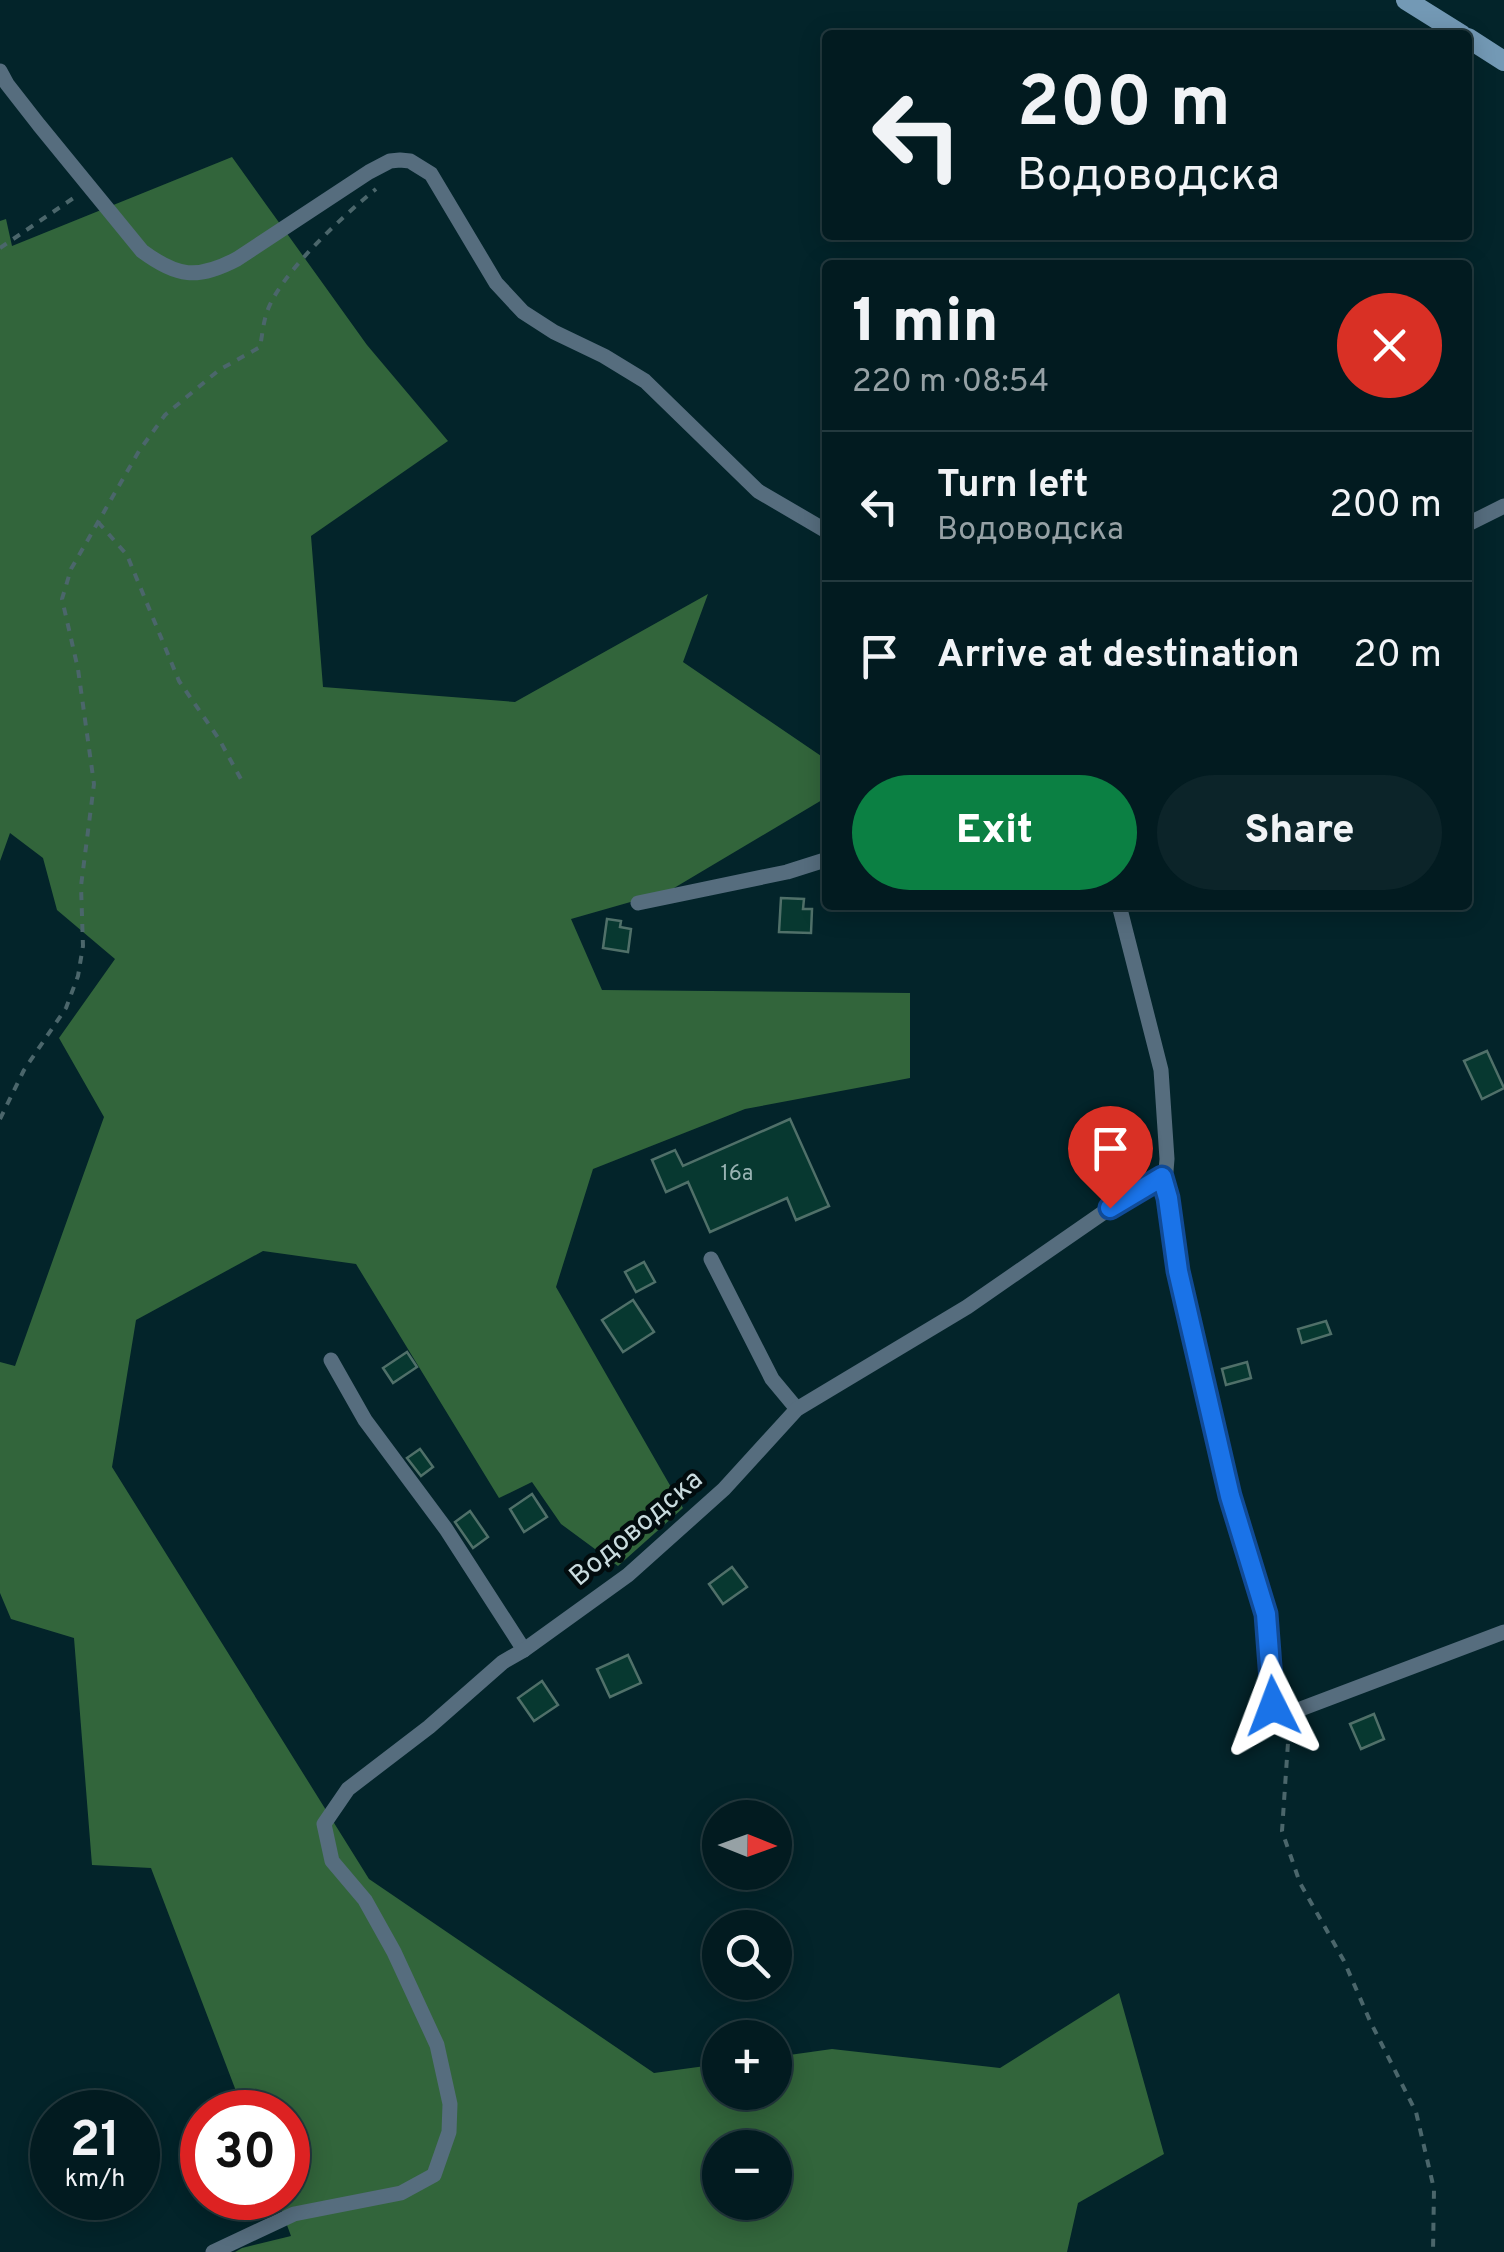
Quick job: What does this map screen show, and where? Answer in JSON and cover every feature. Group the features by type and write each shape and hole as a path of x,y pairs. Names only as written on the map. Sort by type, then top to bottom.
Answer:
{"main road":[{"path":"1406,0 1454,30"},
{"path":"1472,41 1504,60"}],"street":[{"path":"0,71 142,251 163,266 202,273 218,269 369,172 390,162 410,161 430,174 496,284 523,312 645,381 758,490 822,528"},
{"path":"1472,522 1504,506"},
{"path":"638,903 787,872 822,861"},
{"path":"1120,910 1161,1070 1167,1148 1162,1177 1178,1271 1230,1496 1266,1614 1273,1706 1282,1713 1290,1713 1504,1632"},
{"name":"Водоводска","path":"213,2252 294,2214 401,2193 434,2175 450,2132 450,2104 437,2045 365,1900 332,1860 324,1824 348,1789 428,1727 502,1662 628,1574 724,1489 798,1409 967,1306 1162,1177"},
{"path":"711,1258 772,1379 798,1409"},
{"path":"331,1360 365,1420 446,1529 524,1650"}],"path":[{"path":"0,248 75,197 81,175"},
{"path":"0,1119 24,1070 66,1008 78,976 83,946 81,886 94,784 78,669 62,600 71,569 139,451 165,415 219,370 260,347 266,313 274,296 347,213 385,182"},
{"path":"98,522 128,556 179,681 242,781"},
{"path":"1290,1713 1282,1831 1300,1883 1344,1961 1416,2112 1434,2189 1432,2252"}],"green space":[{"path":"232,157 367,345 448,441 311,536 323,687 515,702 708,594 683,662 822,757 822,800 669,891 571,919 602,990 910,993 910,1078 745,1109 593,1169 556,1287 683,1508 618,1566 561,1524 532,1482 499,1498 356,1264 263,1251 136,1320 112,1467 369,1879 654,2073 702,2066 702,2110 792,2110 792,2055 832,2049 1000,2068 1119,1993 1164,2154 1078,2203 1067,2252 235,2252 291,2236 285,2220 310,2220 310,2090 236,2090 151,1868 92,1865 74,1638 11,1619 0,1593 0,1362 15,1366 104,1117 59,1038 115,959 57,910 43,858 10,833 0,861 0,221 6,219 12,246"}],"building":[{"path":"781,898 804,899 803,909 812,909 811,933 779,932"},
{"path":"607,919 621,921 620,927 631,929 628,952 603,948"},
{"path":"1487,1051 1504,1088 1482,1099 1464,1061"},
{"path":"790,1119 829,1206 796,1220 787,1198 710,1232 688,1182 666,1192 652,1160 675,1150 683,1166"},
{"path":"644,1262 655,1282 636,1292 625,1272"},
{"path":"633,1300 654,1332 623,1352 602,1320"},
{"path":"1326,1321 1331,1334 1302,1343 1298,1329"},
{"path":"407,1352 417,1367 393,1383 383,1368"},
{"path":"1247,1362 1251,1378 1226,1385 1222,1369"},
{"path":"420,1449 433,1467 421,1476 407,1458"},
{"path":"532,1494 547,1517 524,1532 510,1509"},
{"path":"470,1511 488,1537 473,1548 455,1522"},
{"path":"732,1567 747,1587 723,1604 709,1584"},
{"path":"628,1655 641,1683 610,1697 597,1669"},
{"path":"542,1681 558,1705 534,1721 518,1698"},
{"path":"1374,1714 1384,1739 1361,1749 1350,1724"}],"route":[{"path":"1110,1208 1162,1177 1178,1271 1230,1496 1266,1614 1273,1706"}]}
